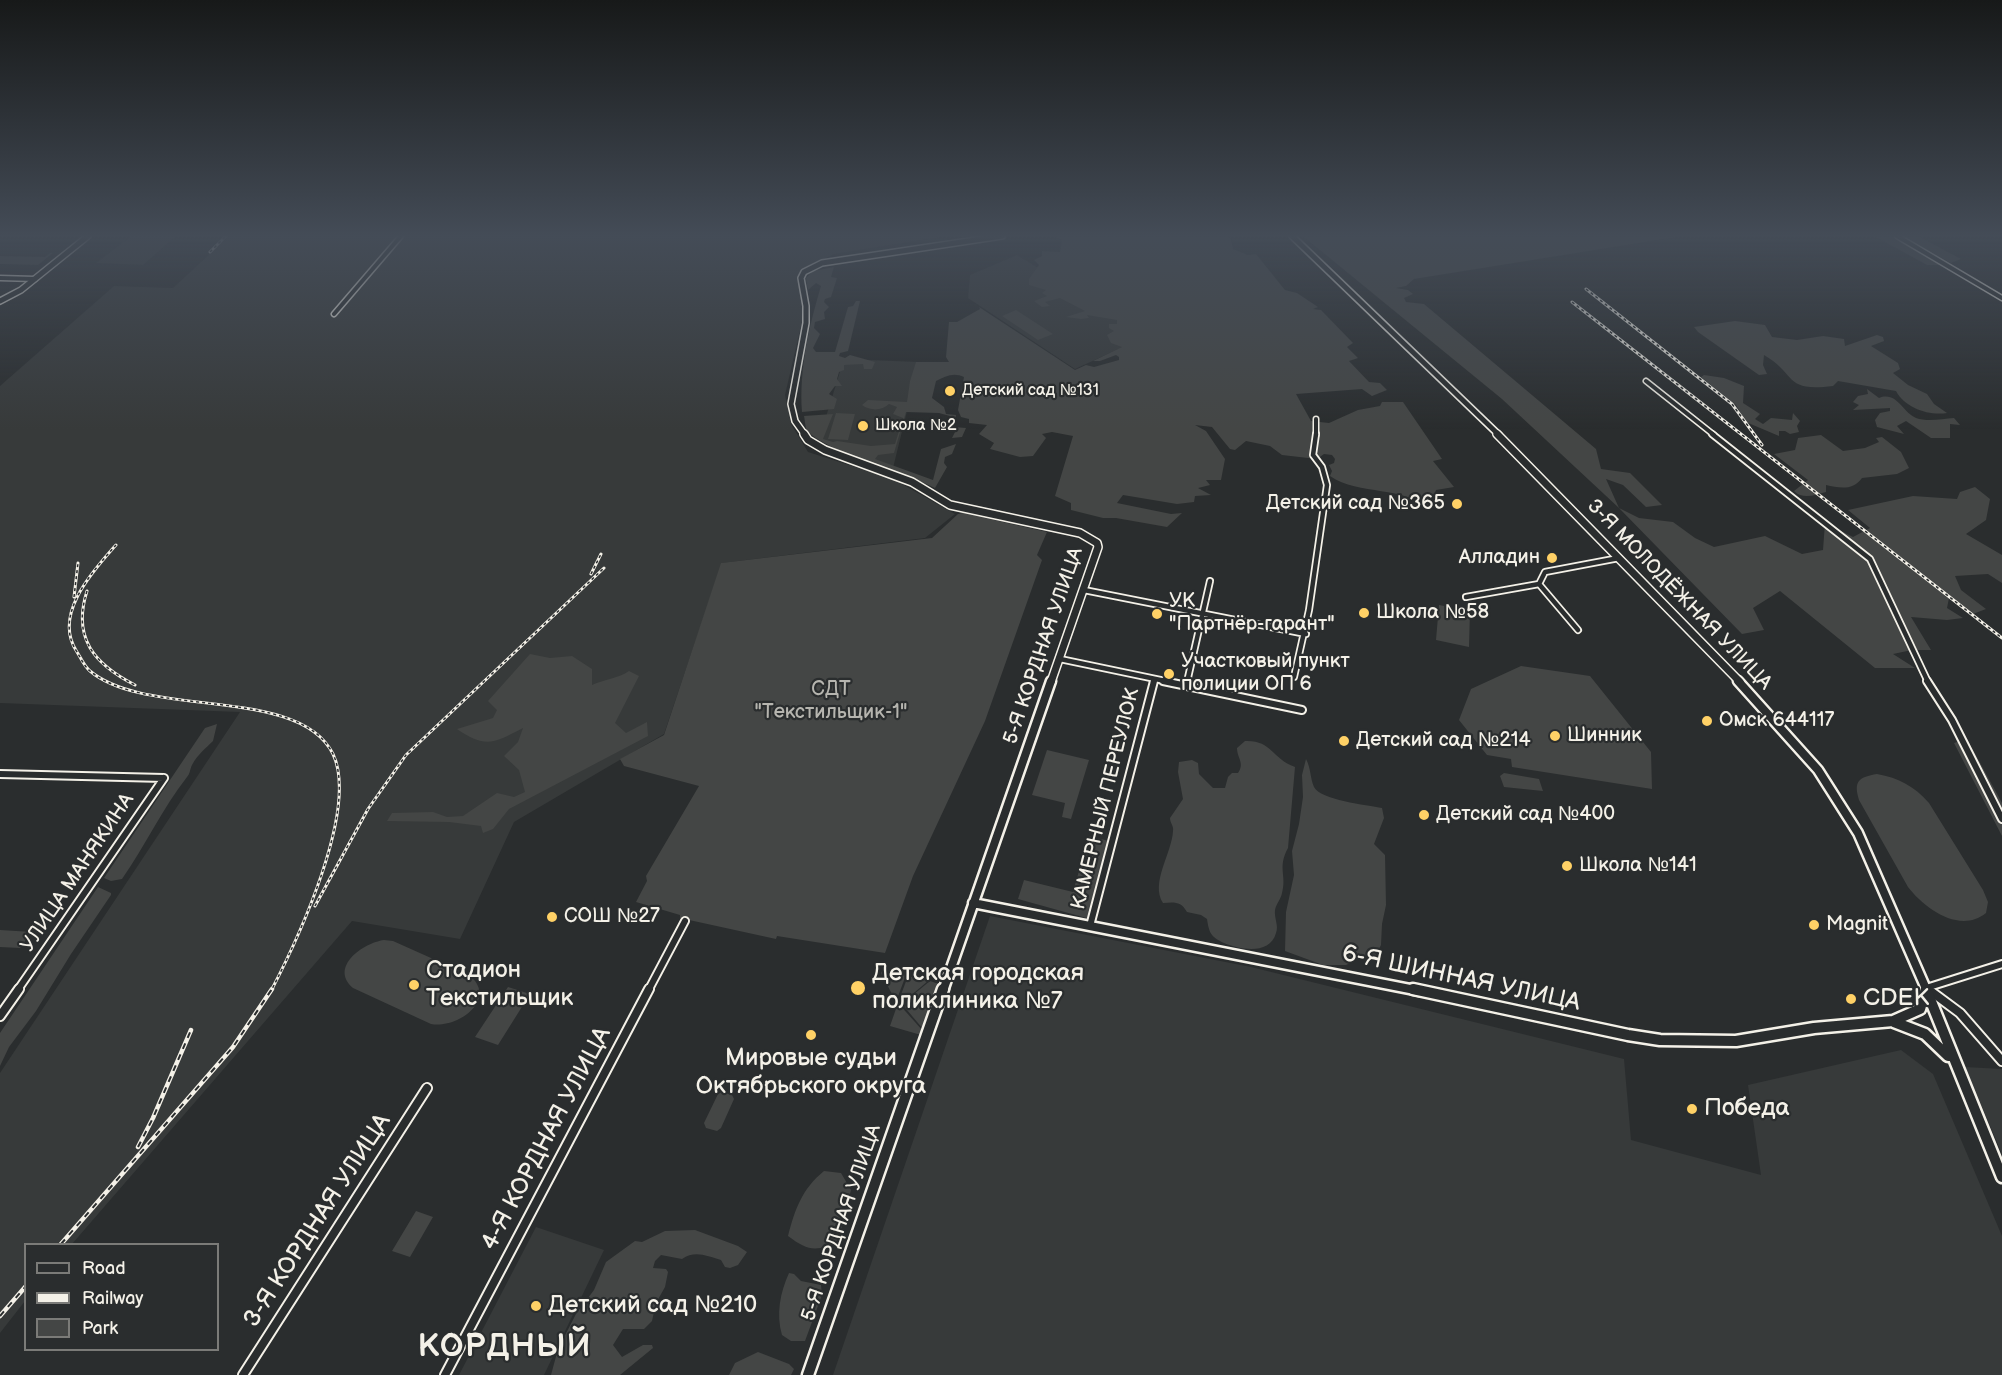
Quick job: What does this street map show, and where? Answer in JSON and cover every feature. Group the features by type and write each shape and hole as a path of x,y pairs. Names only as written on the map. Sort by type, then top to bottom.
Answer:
{"main road":[{"name":"5-Я КОРДНАЯ УЛИЦА","path":"805,300 806,323 791,395 792,412 802,433 815,444 912,482 950,505 1080,533 1097,543 1097,552 1084,590 808,1375"},
{"name":"3-Я МОЛОДЁЖНАЯ УЛИЦА","path":"1358,300 1490,426 1619,558 1737,680 1818,770 1832,789 1858,833 1926,988 2002,1177"},
{"name":"6-Я ШИННАЯ УЛИЦА","path":"974,903 1389,984 1660,1040 1736,1041 1814,1028 1893,1021 1910,1016 1920,1009 1926,988"},
{"path":"1893,1021 1924,1032 1940,1044 1955,1064"}],"street":[{"path":"334,314 346,300"},
{"path":"1646,381 1870,559 1929,684 1952,720 2002,819"},
{"path":"1294,676 1298,651 1306,634 1327,485 1322,467 1313,455 1316,419"},
{"path":"1578,630 1539,584 1540,576 1545,572 1619,558"},
{"path":"1186,686 1210,581"},
{"path":"1466,597 1539,584"},
{"path":"1084,590 1306,634"},
{"name":"КАМЕРНЫЙ ПЕРЕУЛОК","path":"1060,659 1302,710"},
{"name":"КАМЕРНЫЙ ПЕРЕУЛОК","path":"1090,926 1154,679"},
{"path":"0,774 164,778"},
{"name":"УЛИЦА МАНЯКИНА","path":"0,1015 164,778"},
{"name":"4-Я КОРДНАЯ УЛИЦА","path":"445,1375 685,921"},
{"path":"1926,988 2002,963"},
{"path":"1926,988 1951,1003 1962,1013 2002,1061"},
{"name":"3-Я КОРДНАЯ УЛИЦА","path":"243,1375 427,1088"}],"shaded area":[{"path":"98,300 801,300 803,317 785,395 791,424 808,452 893,479 955,514 925,538 722,563 664,734 514,822 460,939 352,921 73,1243 24,1243 24,1302 0,1333 0,1073 240,712 0,703 0,386"},
{"path":"971,300 1092,300 1149,335 1075,369"},
{"name":"Школа №2","path":"844,359 919,362 893,468 819,439"},
{"path":"990,916 1251,967 1624,1059 1631,1140 1761,1175 1748,1085 1901,1050 1933,1074 2002,1236 2002,1375 833,1375"},
{"path":"1965,1067 2002,1069 2002,1154"},
{"name":"Детский сад №210","path":"536,1227 604,1250 544,1375 459,1375"}],"green space":[{"path":"817,300 825,300 829,307 824,312 825,319 815,322 814,328 820,334 813,348 816,352 835,352 848,307 860,301 848,351 840,353 839,356 845,358 850,355 875,362 872,369 864,369 863,364 844,365 844,370 839,372 837,379 842,386 835,386 829,394 837,399 834,409 802,412 802,380"},
{"path":"1052,300 1045,302 1050,306 1042,307 1034,301"},
{"path":"1064,300 1308,300 1318,307 1313,309 1321,310 1353,343 1347,347 1358,358 1349,361 1369,382 1380,383 1387,390 1372,396 1362,389 1296,394 1311,421 1329,423 1358,410 1380,406 1382,402 1403,402 1442,459 1433,461 1454,487 1436,490 1432,501 1433,509 1429,510 1419,502 1407,497 1354,486 1330,476 1332,471 1329,465 1334,463 1335,459 1332,455 1324,454 1317,459 1282,455 1270,446 1246,441 1235,450 1230,449 1212,427 1195,425 1206,431 1225,459 1221,480 1206,480 1210,485 1198,488 1211,495 1195,496 1194,502 1177,504 1123,495 1117,503 1171,514 1182,513 1167,527 1116,518 1103,518 1071,510 1071,503 1055,496 1073,436 1052,432 1042,434 1046,438 1033,456 1020,457 990,449 994,443 979,434 987,425 969,423 969,419 961,417 958,410 964,377 957,375 946,376 936,381 932,398 944,407 946,414 956,415 954,427 966,428 962,437 952,438 955,432 946,430 950,416 939,413 906,412 894,453 878,455 875,459 933,480 941,449 956,444 952,454 945,457 944,463 947,467 935,488 829,446 807,430 804,416 833,414 823,439 871,446 895,444 903,418 893,414 897,407 889,404 883,408 872,409 862,405 868,400 907,402 916,362 949,362 946,357 949,322 957,322 980,309 979,307 1075,370 1086,365 1094,367 1119,360 1116,355 1093,361 1122,347 1111,343 1107,335 1114,331 1109,328 1109,324 1117,324 1117,320 1087,315 1089,318 1066,317 1085,311"},
{"path":"1381,300 1405,300 1424,304 1596,449 1601,469 1630,473 1662,505 1646,507 1623,485 1606,479 1619,508 1502,399"},
{"path":"1016,310 1053,334 1038,340 1002,316"},
{"path":"1735,321 1765,325 1772,337 1797,340 1823,336 1844,339 1845,346 1877,335 1883,337 1884,341 1871,346 1898,363 1900,369 1893,373 1908,385 1927,394 1934,404 1947,413 1918,410 1905,402 1896,391 1838,381 1833,386 1817,387 1798,384 1775,362 1764,355 1763,365 1767,374 1759,375 1694,327"},
{"path":"1704,375 1724,378 1744,386 1743,403 1760,414 1755,419 1763,424 1771,418 1792,420 1793,413 1800,421 1797,426 1799,432 1790,434 1779,431 1779,436 1746,422 1736,405 1701,377"},
{"path":"1867,389 1879,398 1890,397 1916,418 1930,420 1954,418 1960,425 1950,424 1950,438 1931,438 1906,421 1897,426 1904,434 1877,427 1875,420 1880,413 1890,411 1890,408 1853,410 1859,405 1853,402 1858,396 1868,394"},
{"path":"836,413 855,414 848,440 828,439"},
{"path":"1821,435 1843,451 1865,448 1879,442 1876,438 1882,437 1901,452 1909,468 1897,474 1862,478 1850,487 1826,485 1826,492 1809,496 1798,494 1794,491 1808,480 1774,454 1795,450 1798,438"},
{"path":"1975,487 1990,499 1986,520 1966,534 2002,555 2002,583 1988,574 1955,576 1961,590 1986,609 1973,614 1949,598 1947,608 1963,618 1947,620 1911,617 1931,650 1912,650 1893,654 1915,668 1875,668 1780,591 1753,608 1764,630 1742,634 1619,508 1639,518 1673,522 1695,538 1714,547 1765,536 1802,554 1823,550 1825,523 1853,537 1870,528 1848,510 1913,496 1957,499 1960,492"},
{"name":"СДТ \"Текстильщик-1\"","path":"963,513 1047,532 1037,555 1042,560 985,721 913,876 885,953 777,936 776,939 680,918 680,915 636,902 647,881 646,876 699,786 624,766 620,759 664,735 721,563 932,538 958,514"},
{"path":"1439,605 1470,611 1469,647 1436,640"},
{"path":"530,654 550,658 572,656 592,669 592,685 629,671 639,676 615,723 626,733 647,722 648,736 509,809 493,829 483,833 481,826 449,822 387,821 392,813 433,812 447,817 463,816 497,793 514,797 525,792 519,770 504,756 518,742 523,728 490,742 475,739 457,729 493,718 497,710 488,701"},
{"name":"Шинник","path":"1521,666 1590,676 1651,752 1652,789 1512,767 1511,759 1487,755 1459,720 1471,689"},
{"path":"217,724 213,741 194,761 188,776 122,879 111,881 104,878 205,728"},
{"path":"1967,739 2002,803 2002,836 1954,743"},
{"path":"1245,741 1261,743 1295,767 1288,848 1283,861 1283,887 1275,910 1277,930 1268,945 1254,949 1246,949 1216,939 1210,931 1207,919 1187,912 1177,903 1163,903 1159,886 1172,840 1173,829 1170,818 1183,799 1178,772 1179,762 1192,760 1198,763 1199,774 1213,788 1225,788 1228,777 1232,773 1238,773 1240,769 1241,763 1237,748"},
{"path":"1047,750 1089,760 1071,819 1062,817 1065,803 1032,795"},
{"path":"1306,759 1314,787 1318,792 1334,799 1382,808 1384,818 1374,844 1385,855 1386,905 1381,945 1375,957 1360,958 1346,965 1323,965 1285,951 1286,912 1294,875 1292,851 1299,824 1303,797 1302,775"},
{"path":"1504,773 1539,779 1543,791 1504,787 1500,776"},
{"path":"1877,774 1906,784 1929,803 1983,890 1988,902 1986,913 1976,919 1954,920 1933,910 1908,887 1859,800 1857,784 1859,781"},
{"path":"1089,836 1109,841 1090,919 1018,899 1024,880 1073,892"},
{"path":"98,887 111,895 36,1011 9,1047 0,1066 0,1033"},
{"path":"0,930 32,932 20,948 0,947"},
{"name":"Стадион Текстильщик","path":"384,940 393,941 469,975 477,984 480,993 477,1002 463,1017 453,1022 431,1024 353,988 345,972 347,964 359,951"},
{"path":"883,969 906,975 895,1000 881,973"},
{"path":"908,976 928,981 902,1003 899,1000"},
{"path":"930,981 939,984 931,1005 908,999"},
{"path":"508,987 530,994 498,1045 475,1037"},
{"path":"907,1000 931,1006 923,1029 902,1004"},
{"path":"898,1003 923,1031 921,1035 890,1026"},
{"path":"722,1092 732,1095 734,1099 721,1128 717,1131 706,1128 704,1123 718,1094"},
{"path":"824,1171 841,1173 851,1190 839,1239 825,1247 807,1247 788,1236 800,1200 810,1185"},
{"path":"416,1211 433,1217 410,1257 392,1251"},
{"path":"695,1230 738,1246 747,1252 738,1265 730,1268 725,1267 721,1260 701,1255 687,1256 682,1259 661,1255 655,1261 653,1268 666,1269 668,1272 665,1287 656,1303 652,1321 644,1329 623,1329 613,1345 622,1357 643,1345 652,1345 653,1348 620,1375 551,1375 558,1349 576,1314 594,1290 606,1262 635,1241 642,1242 665,1231"},
{"path":"789,1273 794,1274 801,1281 821,1285 822,1295 805,1341 791,1341 782,1335 779,1319 780,1304"},
{"path":"758,1352 789,1364 794,1369 791,1375 729,1375 735,1363"}],"railway":[{"path":"1600,300 1732,404 1762,445"},
{"path":"1572,302 2002,638"},
{"path":"116,545 78,594 69,623 71,638 77,652 90,671 115,686 147,695 256,710 289,719 315,733 333,754 339,778 338,807 332,839 309,908 272,989"},
{"path":"591,574 601,554"},
{"path":"74,597 78,563"},
{"path":"315,906 368,809 406,755 604,568"},
{"path":"87,591 82,623 90,648 108,668 135,685"},
{"path":"62,1243 233,1047 272,989"},
{"path":"138,1147 191,1030"},
{"path":"0,1316 24,1288"}],"place":[{"name":"Детский сад №131","path":"950,391"},
{"name":"Школа №2","path":"863,426"},
{"name":"Детский сад №365","path":"1457,504"},
{"name":"Алладин","path":"1552,558"},
{"name":"Школа №58","path":"1364,613"},
{"name":"УК \"Партнёр-гарант\"","path":"1157,614"},
{"name":"Участковый пункт полиции ОП 6","path":"1169,674"},
{"name":"Омск 644117","path":"1707,721"},
{"name":"Шинник","path":"1555,736"},
{"name":"Детский сад №214","path":"1344,741"},
{"name":"Детский сад №400","path":"1424,815"},
{"name":"Школа №141","path":"1567,866"},
{"name":"СОШ №27","path":"552,917"},
{"name":"Magnit","path":"1814,925"},
{"name":"Стадион Текстильщик","path":"414,985"},
{"name":"Детская городская поликлиника №7","path":"858,988"},
{"name":"CDEK","path":"1851,999"},
{"name":"Мировые судьи Октябрьского округа","path":"811,1035"},
{"name":"Победа","path":"1692,1109"},
{"name":"Детский сад №210","path":"536,1306"}],"district":[{"name":"КОРДНЫЙ","path":"505,1348"}]}
